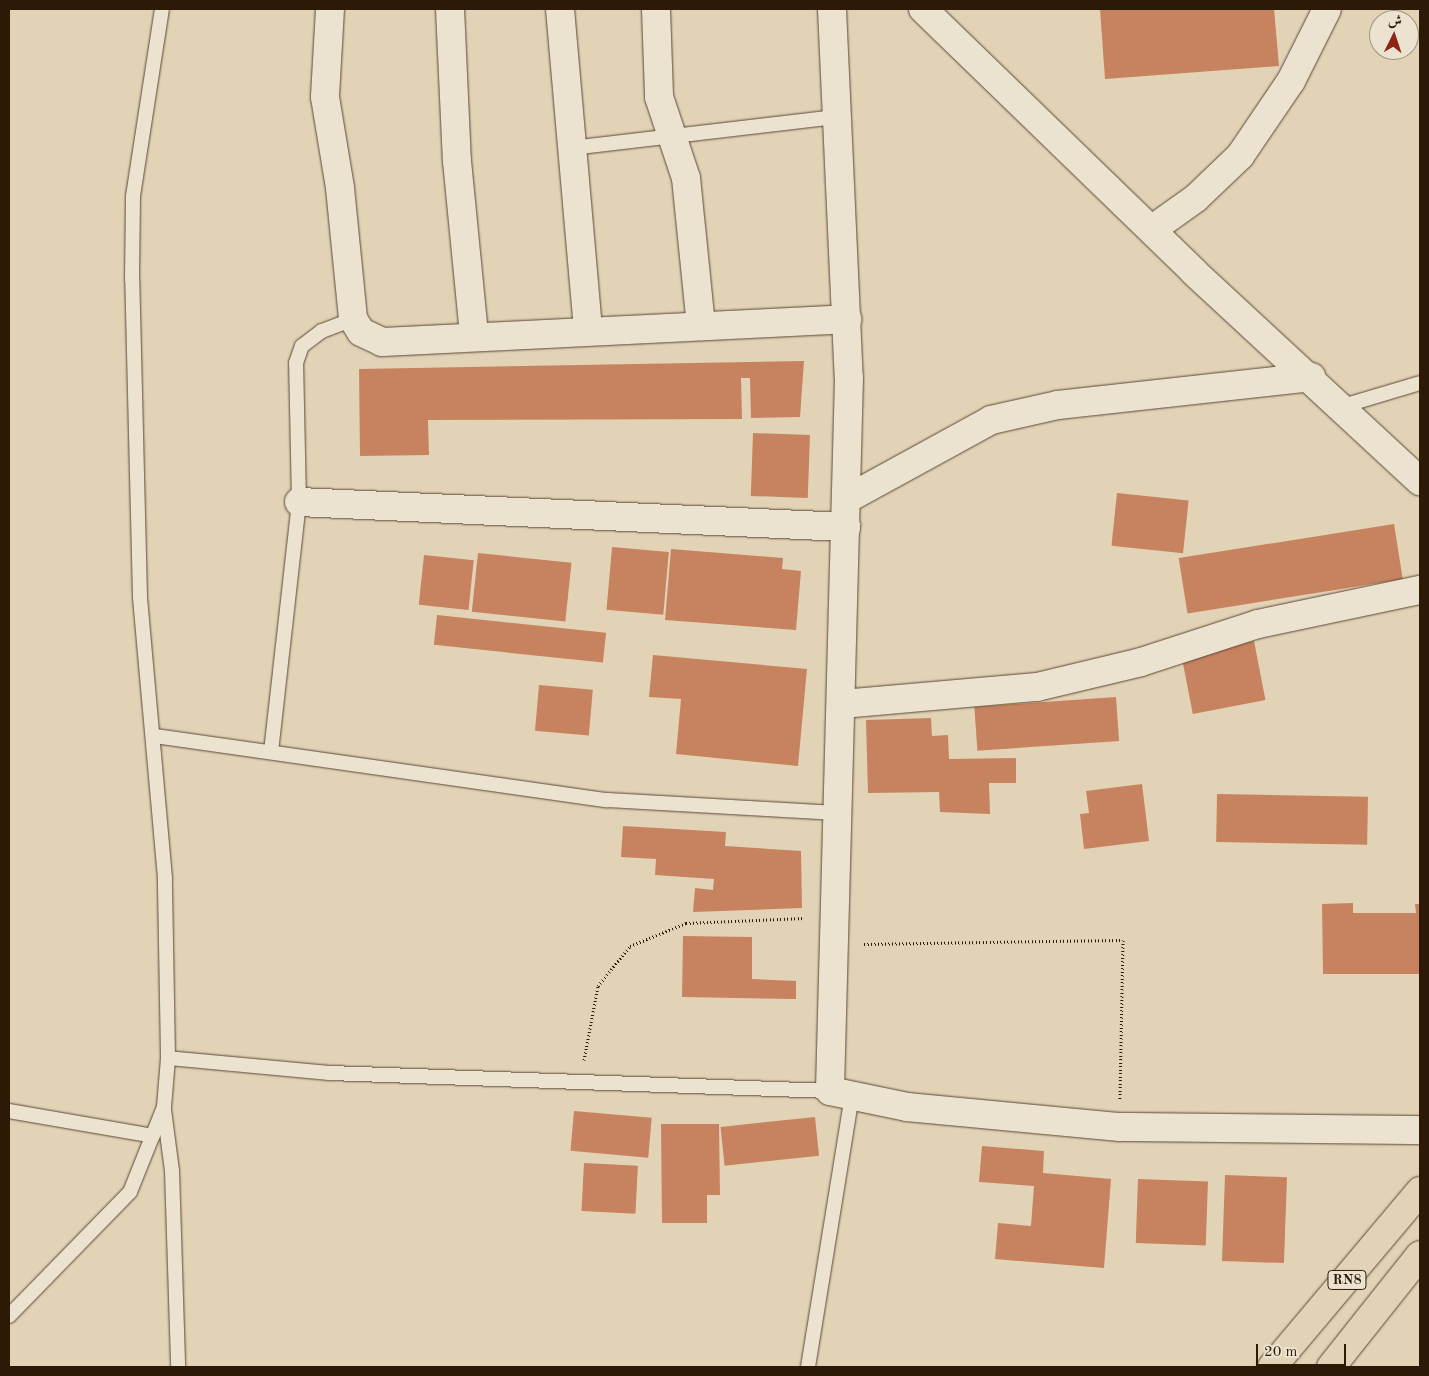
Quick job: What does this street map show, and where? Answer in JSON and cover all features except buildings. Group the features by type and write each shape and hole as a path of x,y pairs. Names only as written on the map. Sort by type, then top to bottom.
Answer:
{"highway":[{"name":"RN8","path":"1272,1367 1420,1191"},
{"name":"RN8","path":"1331,1367 1420,1255"}],"street":[{"path":"330,9 325,97 340,188 353,319 361,332 382,342 474,335 847,319"},
{"path":"450,9 458,161 474,335"},
{"path":"560,9 588,331"},
{"path":"656,9 659,97 674,138 693,226 701,326"},
{"path":"832,9 847,319 847,499 836,931 841,1092 907,1107 1120,1128 1420,1130"},
{"path":"923,9 1154,228 1194,272 1343,406 1420,481"},
{"path":"1154,228 1196,198 1240,156 1291,81 1327,9"},
{"path":"847,499 992,420 1058,405 1311,377"},
{"path":"299,502 846,527"},
{"path":"842,704 1037,687 1140,662 1258,624 1420,590"}],"lane":[{"path":"162,9 133,196 132,270 136,511 165,878 168,1058 164,1107 172,1171 178,1367"},
{"path":"572,148 674,138 837,117"},
{"path":"271,752 299,502 296,363 302,346 322,331 353,319"},
{"path":"1343,406 1420,382"},
{"path":"155,736 606,800 839,812"},
{"path":"168,1058 330,1073 841,1092 808,1367"},
{"path":"9,1316 37,1292 130,1192 164,1107"},
{"path":"9,1111 153,1136"}],"path":[{"path":"580,1081 598,986 630,946 686,923 836,931 1123,940 1120,1128"}]}
